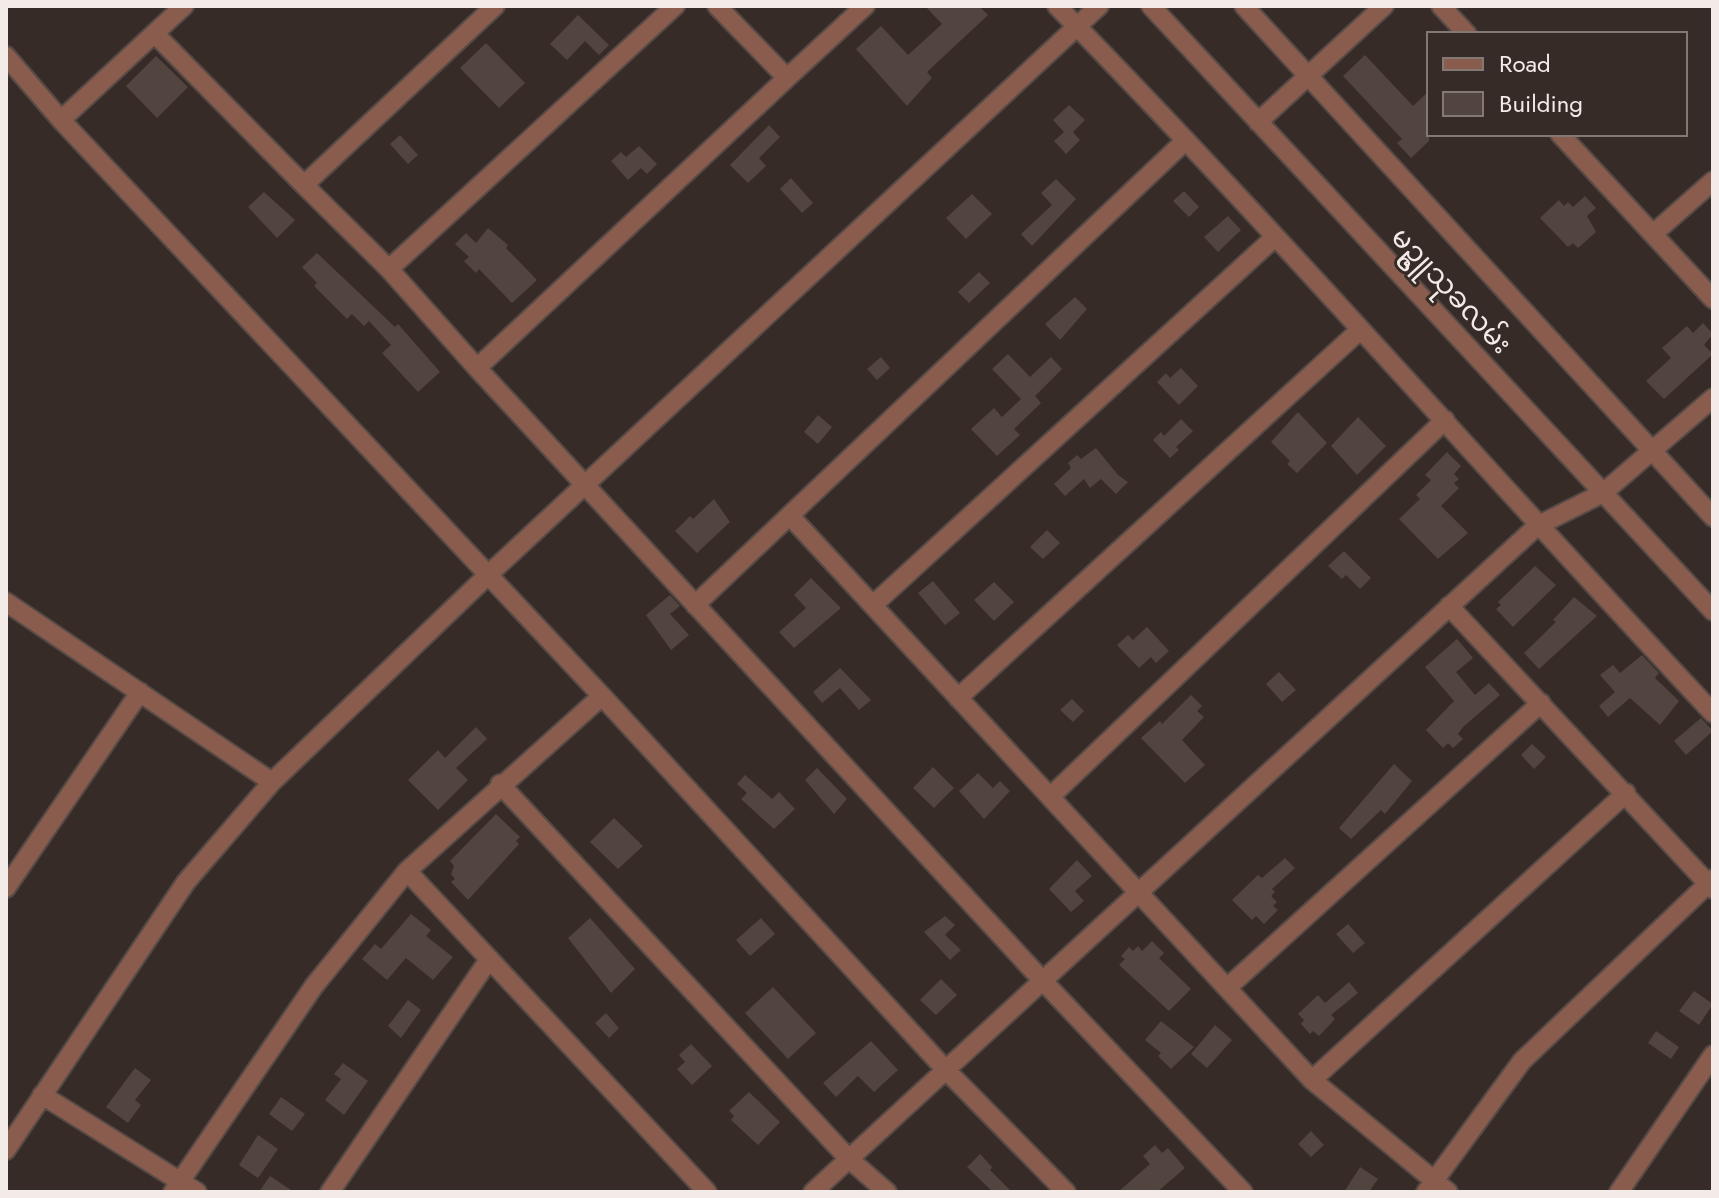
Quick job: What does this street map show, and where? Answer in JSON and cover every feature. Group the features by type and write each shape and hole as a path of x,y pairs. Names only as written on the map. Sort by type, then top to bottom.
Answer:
{"street":[{"path":"61,120 184,6"},
{"path":"304,185 495,6"},
{"path":"389,269 675,6"},
{"path":"717,6 787,78"},
{"path":"477,368 865,6"},
{"path":"1057,6 1445,420 1537,526 1713,713"},
{"path":"6,1150 186,882 272,782 488,575 1099,6"},
{"name":"မဥ္ဇူသုခလမ်း","path":"1151,6 1713,611"},
{"path":"1244,6 1713,517"},
{"path":"1258,122 1384,6"},
{"path":"1441,6 1465,32"},
{"path":"155,34 389,269 583,486 1243,1192"},
{"path":"6,56 61,120 602,696 945,1069 1066,1192"},
{"path":"1562,136 1713,299"},
{"path":"695,605 1184,142"},
{"path":"1653,234 1713,181"},
{"path":"873,605 1274,238"},
{"path":"958,698 1360,330"},
{"path":"813,1192 1041,979 1537,526 1603,493 1713,398"},
{"path":"1050,797 1445,420"},
{"path":"791,517 1312,1080 1436,1189 1522,1061 1711,884 1449,606"},
{"path":"7,605 272,782"},
{"path":"6,888 140,692"},
{"path":"176,1186 314,986 407,871 500,784 602,696"},
{"path":"1227,988 1541,703"},
{"path":"500,784 848,1158 887,1192"},
{"path":"1312,1080 1626,793"},
{"path":"407,871 707,1192"},
{"path":"330,1192 488,961"},
{"path":"1619,1192 1713,1055"},
{"path":"42,1095 176,1186 197,1192"}],"building":[{"path":"925,6 979,6 988,15 927,72 932,78 907,106 856,49 881,26 908,55 942,24"},
{"path":"578,15 609,45 599,55 585,41 567,60 550,44"},
{"path":"486,43 525,83 499,108 460,68"},
{"path":"1365,55 1413,106 1427,93 1429,141 1411,158 1397,143 1402,139 1343,76"},
{"path":"156,56 188,87 157,118 126,86"},
{"path":"1069,105 1085,120 1073,132 1080,140 1066,154 1054,141 1064,132 1053,120"},
{"path":"769,125 780,137 759,158 766,166 748,183 730,165"},
{"path":"400,135 418,155 408,164 390,144"},
{"path":"639,146 657,164 647,174 641,168 628,180 611,161 621,152 626,157"},
{"path":"791,178 813,203 802,213 780,189"},
{"path":"1056,179 1076,199 1032,246 1021,234 1052,205 1041,193"},
{"path":"1184,191 1199,207 1189,217 1173,201"},
{"path":"264,192 295,220 277,238 248,207"},
{"path":"972,194 992,214 966,239 946,218"},
{"path":"1585,196 1596,208 1587,216 1596,232 1578,248 1573,243 1568,247 1540,218 1559,200 1564,206 1568,202 1573,207"},
{"path":"1228,216 1241,230 1218,252 1204,237"},
{"path":"488,228 508,245 506,248 537,280 512,303 479,269 476,273 464,261 469,257 455,244 466,233 476,243"},
{"path":"317,253 395,327 398,324 440,372 418,392 382,353 391,345 369,321 364,326 352,314 347,319 314,286 317,283 302,267"},
{"path":"979,272 990,283 969,303 958,292"},
{"path":"1075,297 1087,309 1060,340 1045,324"},
{"path":"1703,323 1713,334 1704,345 1713,354 1664,399 1646,381 1671,358 1662,348 1687,326 1693,333"},
{"path":"1008,354 1030,377 1051,357 1062,369 1035,396 1041,403 1014,429 1020,435 997,456 971,429 994,408 1002,417 1021,399 992,369"},
{"path":"881,357 890,368 877,380 867,369"},
{"path":"1181,368 1198,386 1179,405 1157,382 1166,373 1170,378"},
{"path":"1298,412 1327,443 1297,473 1271,442"},
{"path":"818,415 832,427 818,444 804,432"},
{"path":"1358,417 1386,446 1357,475 1331,446"},
{"path":"1181,419 1193,431 1176,447 1179,450 1170,458 1153,440 1161,432 1164,436"},
{"path":"1096,448 1118,475 1128,482 1116,494 1101,479 1090,488 1084,479 1065,496 1054,484 1071,468 1068,463 1077,455 1081,459"},
{"path":"1447,452 1461,466 1454,474 1459,479 1454,483 1459,488 1441,506 1468,533 1438,559 1399,519 1420,499 1416,495 1431,480 1425,475"},
{"path":"714,499 730,522 697,553 675,531"},
{"path":"1047,530 1060,543 1043,559 1030,547"},
{"path":"1344,551 1371,578 1360,589 1346,575 1342,579 1328,566"},
{"path":"1535,566 1556,585 1513,627 1496,609 1501,605 1498,602"},
{"path":"811,578 841,608 794,648 779,632 806,608 794,595"},
{"path":"933,581 960,613 945,625 918,593"},
{"path":"994,582 1014,602 994,621 974,600"},
{"path":"670,595 680,606 670,614 689,635 671,650 646,615"},
{"path":"1574,597 1597,616 1539,669 1524,653 1556,622 1553,620"},
{"path":"1147,627 1169,651 1156,663 1151,657 1139,668 1117,645 1128,635 1133,640"},
{"path":"1457,639 1473,658 1456,672 1475,695 1489,683 1500,695 1463,727 1458,734 1463,739 1453,748 1448,743 1443,748 1426,730 1454,701 1425,667"},
{"path":"1642,655 1659,673 1655,678 1679,701 1660,725 1630,698 1608,717 1599,706 1615,692 1600,675 1613,665 1620,673"},
{"path":"840,668 871,700 859,710 840,688 822,703 813,692"},
{"path":"1279,672 1296,690 1282,702 1266,684"},
{"path":"1191,695 1202,706 1197,711 1204,717 1182,740 1205,765 1185,783 1141,738 1160,721 1162,724"},
{"path":"1072,699 1084,711 1073,722 1060,710"},
{"path":"1701,718 1713,731 1686,755 1674,741"},
{"path":"476,727 487,739 456,768 468,780 438,810 408,780 438,750 445,758"},
{"path":"1532,744 1546,757 1534,769 1521,755"},
{"path":"1394,764 1412,781 1385,814 1381,810 1351,839 1339,828"},
{"path":"933,767 954,788 934,808 913,788"},
{"path":"817,768 847,799 834,814 805,780"},
{"path":"978,773 993,788 1000,781 1010,791 984,819 959,791"},
{"path":"745,775 772,799 779,792 795,809 774,829 741,799 747,793 737,784"},
{"path":"496,814 520,837 516,841 519,844 468,900 451,882 455,879 451,874 454,866 450,861"},
{"path":"614,818 643,846 618,869 590,842"},
{"path":"1285,858 1295,868 1272,889 1275,892 1271,896 1277,902 1273,906 1278,910 1264,924 1256,916 1252,920 1232,900 1258,875 1262,878"},
{"path":"1077,860 1092,876 1075,891 1084,901 1071,912 1049,889"},
{"path":"411,914 431,930 426,936 453,957 433,980 406,958 387,980 362,959 375,944 381,949"},
{"path":"945,916 955,925 945,935 961,950 950,960 924,932"},
{"path":"590,918 635,969 611,993 568,938"},
{"path":"761,918 775,934 750,956 736,940"},
{"path":"1348,924 1365,943 1353,953 1336,934"},
{"path":"1152,941 1164,953 1159,958 1191,989 1169,1011 1119,965 1125,959 1121,956 1129,947 1133,951 1138,946 1142,951"},
{"path":"941,979 957,995 936,1015 920,1000"},
{"path":"1349,982 1358,993 1331,1015 1335,1019 1319,1036 1313,1031 1310,1034 1301,1024 1304,1020 1298,1014 1318,995 1325,1003"},
{"path":"773,987 816,1033 788,1059 745,1013"},
{"path":"1694,991 1713,1004 1699,1025 1679,1011"},
{"path":"408,1000 421,1010 401,1038 388,1026"},
{"path":"606,1013 619,1028 609,1038 595,1023"},
{"path":"1161,1021 1194,1047 1171,1069 1158,1056 1161,1053 1145,1040"},
{"path":"1215,1025 1232,1040 1207,1068 1191,1054"},
{"path":"1656,1031 1679,1047 1671,1059 1648,1043"},
{"path":"871,1041 898,1070 874,1092 858,1076 836,1097 823,1083"},
{"path":"691,1044 712,1066 692,1085 677,1069 685,1062 679,1055"},
{"path":"343,1063 368,1081 344,1115 325,1100 341,1079 334,1074"},
{"path":"135,1068 151,1080 135,1100 141,1105 128,1123 106,1107"},
{"path":"749,1092 780,1122 758,1145 731,1120 734,1116 729,1111"},
{"path":"281,1097 305,1114 292,1131 269,1114"},
{"path":"1311,1131 1324,1145 1311,1157 1298,1144"},
{"path":"258,1135 278,1149 258,1178 239,1165"},
{"path":"1155,1145 1162,1153 1168,1148 1185,1168 1157,1192 1118,1192 1150,1164 1143,1156"},
{"path":"980,1154 992,1167 990,1170 1012,1192 993,1192 967,1167"},
{"path":"1360,1167 1378,1179 1369,1192 1344,1192"},
{"path":"270,1176 294,1192 259,1192"}]}
